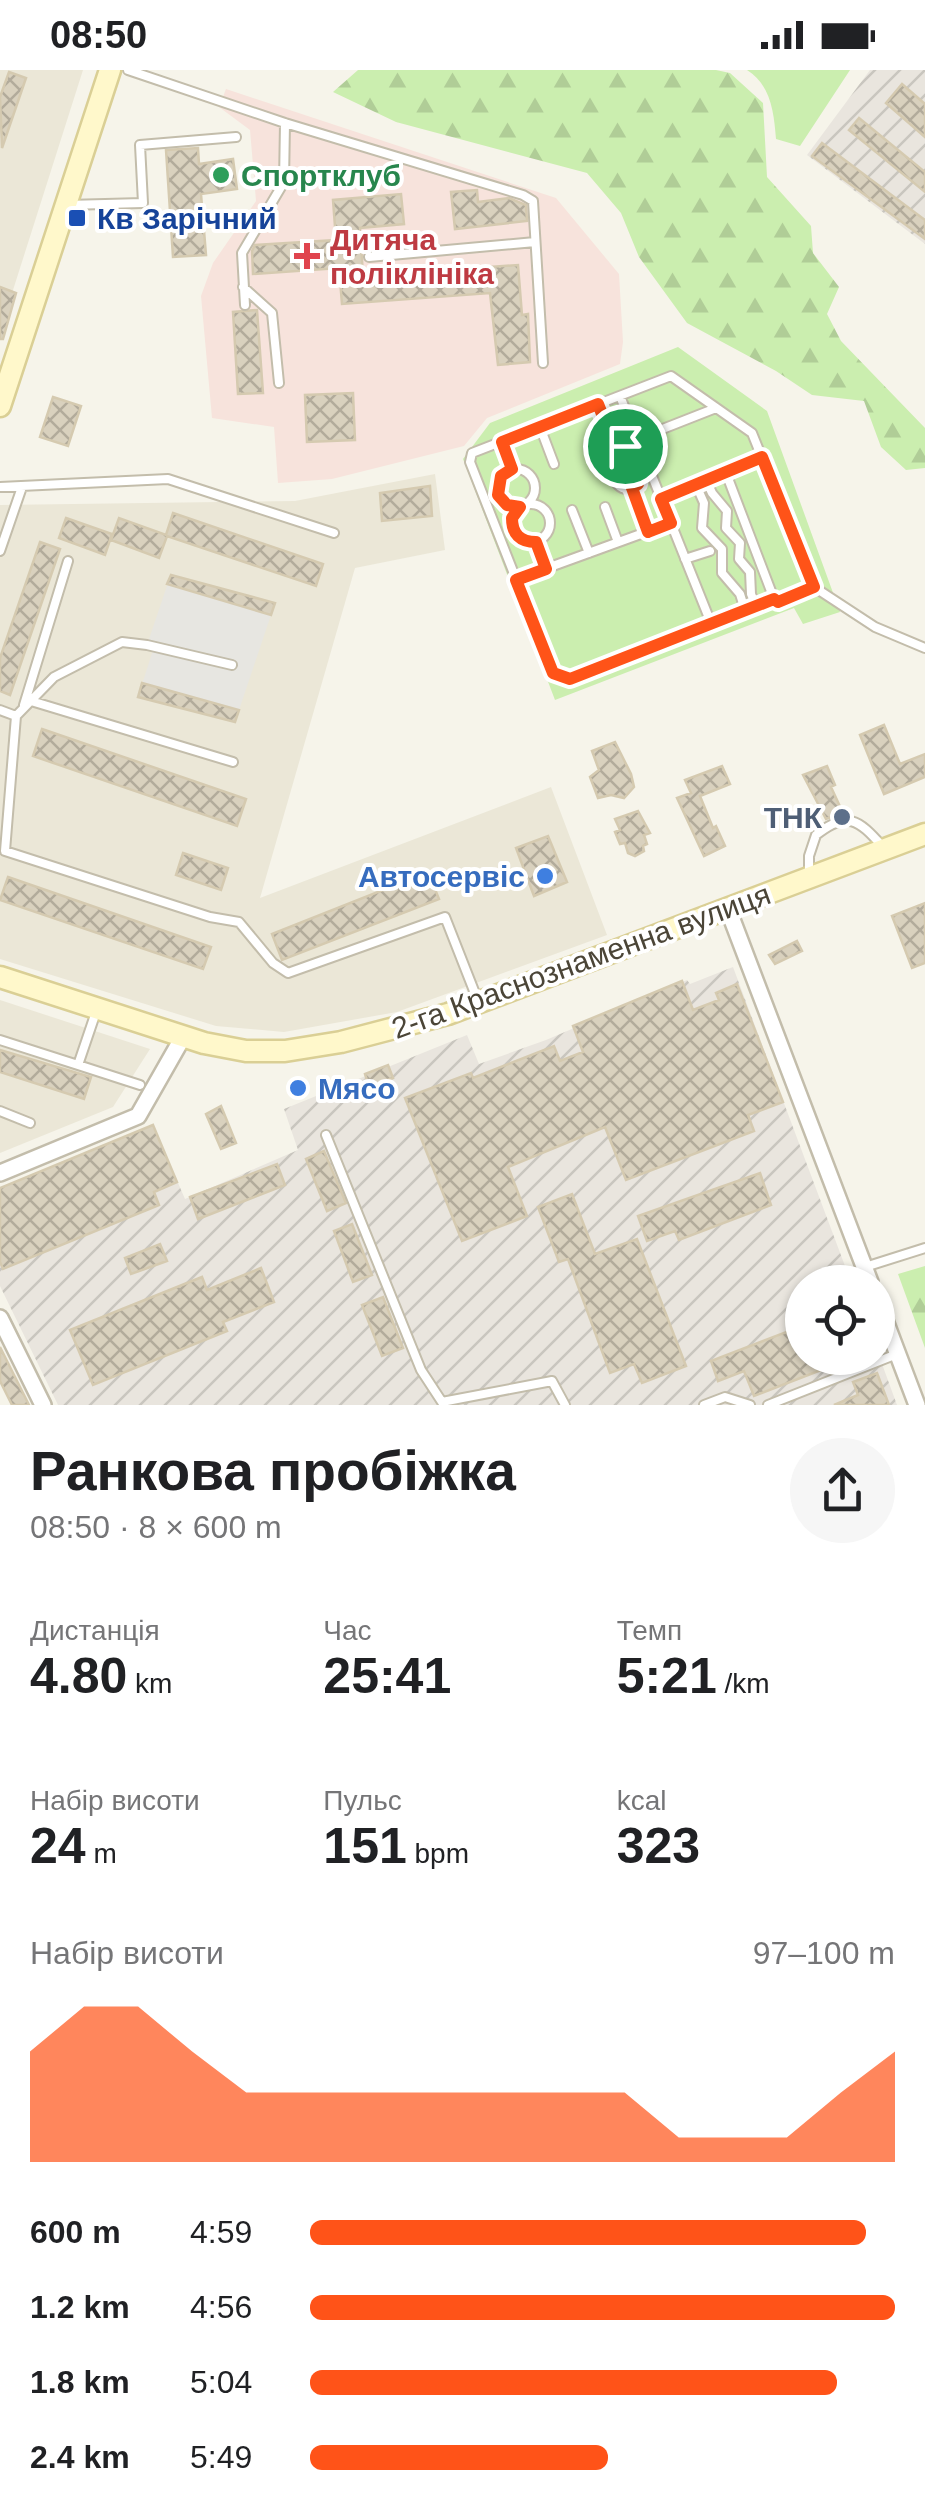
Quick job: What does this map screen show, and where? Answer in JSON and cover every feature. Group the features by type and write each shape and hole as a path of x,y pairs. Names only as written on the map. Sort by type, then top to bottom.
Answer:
{"street":[{"path":"0,406 110,70"},
{"name":"2-га Краснознаменна вулиця","path":"0,977 182,1036 246,1051 285,1051 392,1031 479,1002 925,834"},
{"path":"728,908 863,1265"},
{"path":"0,1174 138,1116 182,1036"},
{"path":"0,1318 43,1405"},
{"path":"895,1346 917,1405"}],"lane":[{"path":"128,70 524,194 533,201 542,363"},
{"path":"244,305 242,254 284,182 285,122"},
{"path":"67,204 143,203 140,145 236,137"},
{"path":"370,258 535,242"},
{"path":"243,287 272,313 279,383"},
{"path":"774,599 570,679 553,673 470,462 472,454 671,376 752,433 814,587 875,627 925,648"},
{"path":"620,396 711,624"},
{"path":"598,404 614,444 628,449 630,456 624,466 618,470 616,482 621,488 632,488 638,484 635,468 624,466 616,467 607,460 606,452 614,444"},
{"path":"637,439 716,408"},
{"path":"540,427 554,464"},
{"path":"502,442 512,469"},
{"path":"661,499 762,457"},
{"path":"523,506 507,505 498,495 501,476 512,469 524,470 534,478 534,496 523,506 512,518 514,531 522,540 536,542 546,534 549,518 542,508 523,506"},
{"path":"726,472 774,599 778,602 814,587"},
{"path":"0,487 168,479 334,533"},
{"path":"706,480 726,511 726,528 740,542 739,560 750,572 750,594 756,606"},
{"path":"696,485 704,503 702,528 722,549 722,574 740,594 745,610"},
{"path":"0,551 22,487"},
{"path":"632,488 648,532"},
{"path":"604,507 618,542"},
{"path":"572,510 589,553"},
{"path":"516,580 671,523"},
{"path":"536,542 546,569"},
{"path":"685,559 710,550"},
{"path":"68,561 19,713 5,852 210,917 239,922 273,963 288,973 445,918 479,1002"},
{"path":"19,713 54,678 122,642 232,665"},
{"path":"31,701 234,762"},
{"path":"0,710 19,713"},
{"path":"808,878 809,856 816,835 840,821 855,820 864,825 885,849"},
{"path":"78,1065 97,1008"},
{"path":"0,1040 140,1085"},
{"path":"0,1112 30,1123"},
{"path":"326,1135 420,1370 442,1402 552,1382 565,1405"},
{"path":"888,1265 925,1248"},
{"path":"768,1405 898,1354"},
{"path":"704,1405 725,1397 750,1405"}],"shaded area":[{"path":"0,70 83,70 0,331"},
{"path":"870,70 925,70 925,244 807,155"},
{"path":"226,89 556,198 619,274 623,342 620,364 487,418 464,446 332,479 278,483 274,427 212,418 201,296 213,263 256,201 250,130 219,107"},
{"path":"435,474 445,550 355,568 260,898 551,787 607,935 397,1012 284,1032 216,1026 0,959 0,505 295,501"},
{"path":"171,574 275,603 235,722 138,697 153,650 146,648"},
{"path":"733,967 845,1265 785,1265 785,1375 886,1375 897,1405 58,1405 0,1286 0,1188 153,1125 185,1199 298,1150 284,1109 467,1035 479,1064 687,980 690,984"},
{"path":"0,1000 150,1049 113,1107 0,1153"}],"green space":[{"path":"358,70 730,73 763,103 767,177 811,226 813,253 839,287 827,314 841,341 925,428 925,468 906,470 881,447 864,401 812,395 687,323 639,257 621,213 587,173 396,122 333,92"},
{"path":"747,70 850,70 800,146 776,139 766,92"},
{"path":"678,347 767,411 840,612 803,624 794,608 555,700 463,459 490,423"},
{"path":"925,1266 925,1348 898,1274"}],"building":[{"path":"9,72 26,78 2,148 0,97"},
{"path":"902,84 925,104 925,137 886,103"},
{"path":"859,118 925,172 925,192 849,130"},
{"path":"822,143 925,220 925,239 812,156"},
{"path":"198,148 199,164 233,159 237,189 201,194 206,255 173,257 166,150"},
{"path":"477,190 478,202 509,198 526,205 527,221 455,229 451,192"},
{"path":"401,194 404,224 360,228 363,276 518,265 522,315 528,314 530,362 498,365 490,293 342,304 339,268 253,274 255,245 336,240 333,200"},
{"path":"0,287 16,293 3,339 0,339"},
{"path":"257,310 263,393 238,394 233,312"},
{"path":"353,393 355,440 307,442 305,395"},
{"path":"53,397 81,406 68,446 40,437"},
{"path":"430,486 432,516 382,521 380,493"},
{"path":"173,513 323,564 316,586 167,536 159,558 111,540 119,518 166,535"},
{"path":"66,518 112,534 105,555 59,538"},
{"path":"40,542 60,549 10,695 0,691 0,658"},
{"path":"171,575 275,603 271,615 167,584"},
{"path":"142,683 239,710 235,722 138,697"},
{"path":"884,725 900,764 925,754 925,777 884,794 860,735"},
{"path":"42,729 246,799 237,826 33,756"},
{"path":"615,742 634,787 624,798 598,798 590,777 599,770 592,751"},
{"path":"722,766 730,784 700,796 725,846 704,856 677,798 691,793 685,780"},
{"path":"827,766 843,813 826,819 803,775"},
{"path":"638,811 650,833 644,835 644,851 635,856 628,853 625,843 620,844 615,819"},
{"path":"548,836 567,882 534,896 516,848"},
{"path":"183,853 228,868 221,890 176,875"},
{"path":"428,872 439,899 282,960 272,934"},
{"path":"8,877 211,947 203,969 0,900"},
{"path":"925,903 925,963 912,968 892,916"},
{"path":"797,941 802,951 775,964 769,955"},
{"path":"682,981 693,1010 719,1000 716,993 737,984 783,1102 748,1115 754,1131 626,1180 605,1127 508,1167 527,1216 462,1241 405,1098 471,1073 473,1078 554,1046 560,1061 583,1052 573,1026"},
{"path":"0,1050 91,1077 84,1099 0,1072"},
{"path":"388,1065 393,1078 369,1087 365,1074"},
{"path":"221,1106 236,1143 221,1149 206,1114"},
{"path":"153,1125 177,1182 154,1192 159,1205 3,1269 0,1188"},
{"path":"324,1151 346,1203 327,1211 306,1159"},
{"path":"277,1164 285,1185 198,1219 190,1197"},
{"path":"760,1173 771,1205 679,1240 675,1231 647,1241 638,1216"},
{"path":"572,1194 595,1254 637,1239 686,1366 642,1383 634,1364 610,1373 568,1259 559,1262 538,1207"},
{"path":"352,1224 372,1275 353,1282 334,1231"},
{"path":"160,1244 167,1261 131,1274 125,1258"},
{"path":"261,1268 274,1302 223,1322 227,1331 93,1385 70,1330 202,1277 207,1290"},
{"path":"383,1297 403,1348 382,1356 362,1305"},
{"path":"785,1333 785,1375 808,1375 754,1396 744,1371 718,1381 711,1361"},
{"path":"0,1347 29,1405 12,1405 0,1381"},
{"path":"878,1375 889,1405 834,1405 858,1395 853,1382"}],"place":[{"name":"Спортклуб","path":"221,175"},
{"name":"Кв Зарічний","path":"77,218"},
{"name":"Дитяча поліклініка","path":"307,256"},
{"name":"ТНК","path":"842,817"},
{"name":"Автосервіс","path":"545,876"},
{"name":"Мясо","path":"298,1088"}],"route":[{"path":"598,404 614,444 625,446 630,456 624,466 635,468 639,476 638,484 632,488 648,532 671,523 661,499 762,457 814,587 570,679 553,673 516,580 546,569 536,542 522,540 514,531 512,518 520,507 507,505 498,495 501,476 512,469 502,442 598,404"}]}
